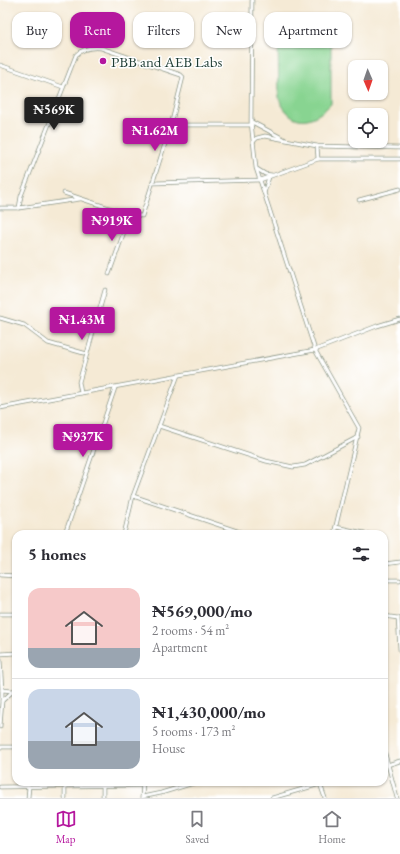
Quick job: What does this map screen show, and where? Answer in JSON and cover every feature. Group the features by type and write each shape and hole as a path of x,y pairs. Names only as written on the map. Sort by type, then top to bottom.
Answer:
{"street":[{"path":"252,0 251,123 256,168 315,350 359,428 335,530"},
{"path":"19,208 21,196 63,86 76,56 83,50 100,48 181,75 183,79 171,125 154,183 142,216 130,215 64,193"},
{"path":"0,65 63,86"},
{"path":"171,125 251,123 285,140"},
{"path":"253,142 261,136 317,146 400,148"},
{"path":"317,146 318,159"},
{"path":"154,183 260,180 318,159 400,159"},
{"path":"256,168 261,173 270,176"},
{"path":"264,193 270,176"},
{"path":"359,200 400,189"},
{"path":"0,208 19,208 82,199"},
{"path":"109,274 130,215"},
{"path":"81,393 79,382 105,290"},
{"path":"0,318 24,324 48,344 87,354"},
{"path":"0,408 315,350 377,326 400,319"},
{"path":"125,530 133,496 178,375"},
{"path":"66,530 115,388"},
{"path":"160,426 266,461 293,467 305,465 358,437"},
{"path":"133,496 234,530"},
{"path":"336,527 350,530"},
{"path":"388,564 400,562"},
{"path":"0,576 12,576"},
{"path":"388,580 400,580"},
{"path":"0,614 12,614"},
{"path":"388,616 399,618 400,650"},
{"path":"0,654 12,654"},
{"path":"0,659 2,690 0,726"},
{"path":"2,690 12,691"},
{"path":"2,701 12,693"},
{"path":"0,747 12,747"},
{"path":"388,765 400,761"},
{"path":"388,772 397,798"},
{"path":"28,798 29,786"},
{"path":"0,787 65,786 65,798"},
{"path":"103,786 103,798"},
{"path":"142,786 142,797 184,786"},
{"path":"272,798 310,786"},
{"path":"321,786 325,798"}],"green space":[{"path":"278,48 331,48 331,104 324,111 317,116 302,120 290,114 284,108 279,99"}],"place":[{"name":"PBB and AEB Labs","path":"103,61"}]}
